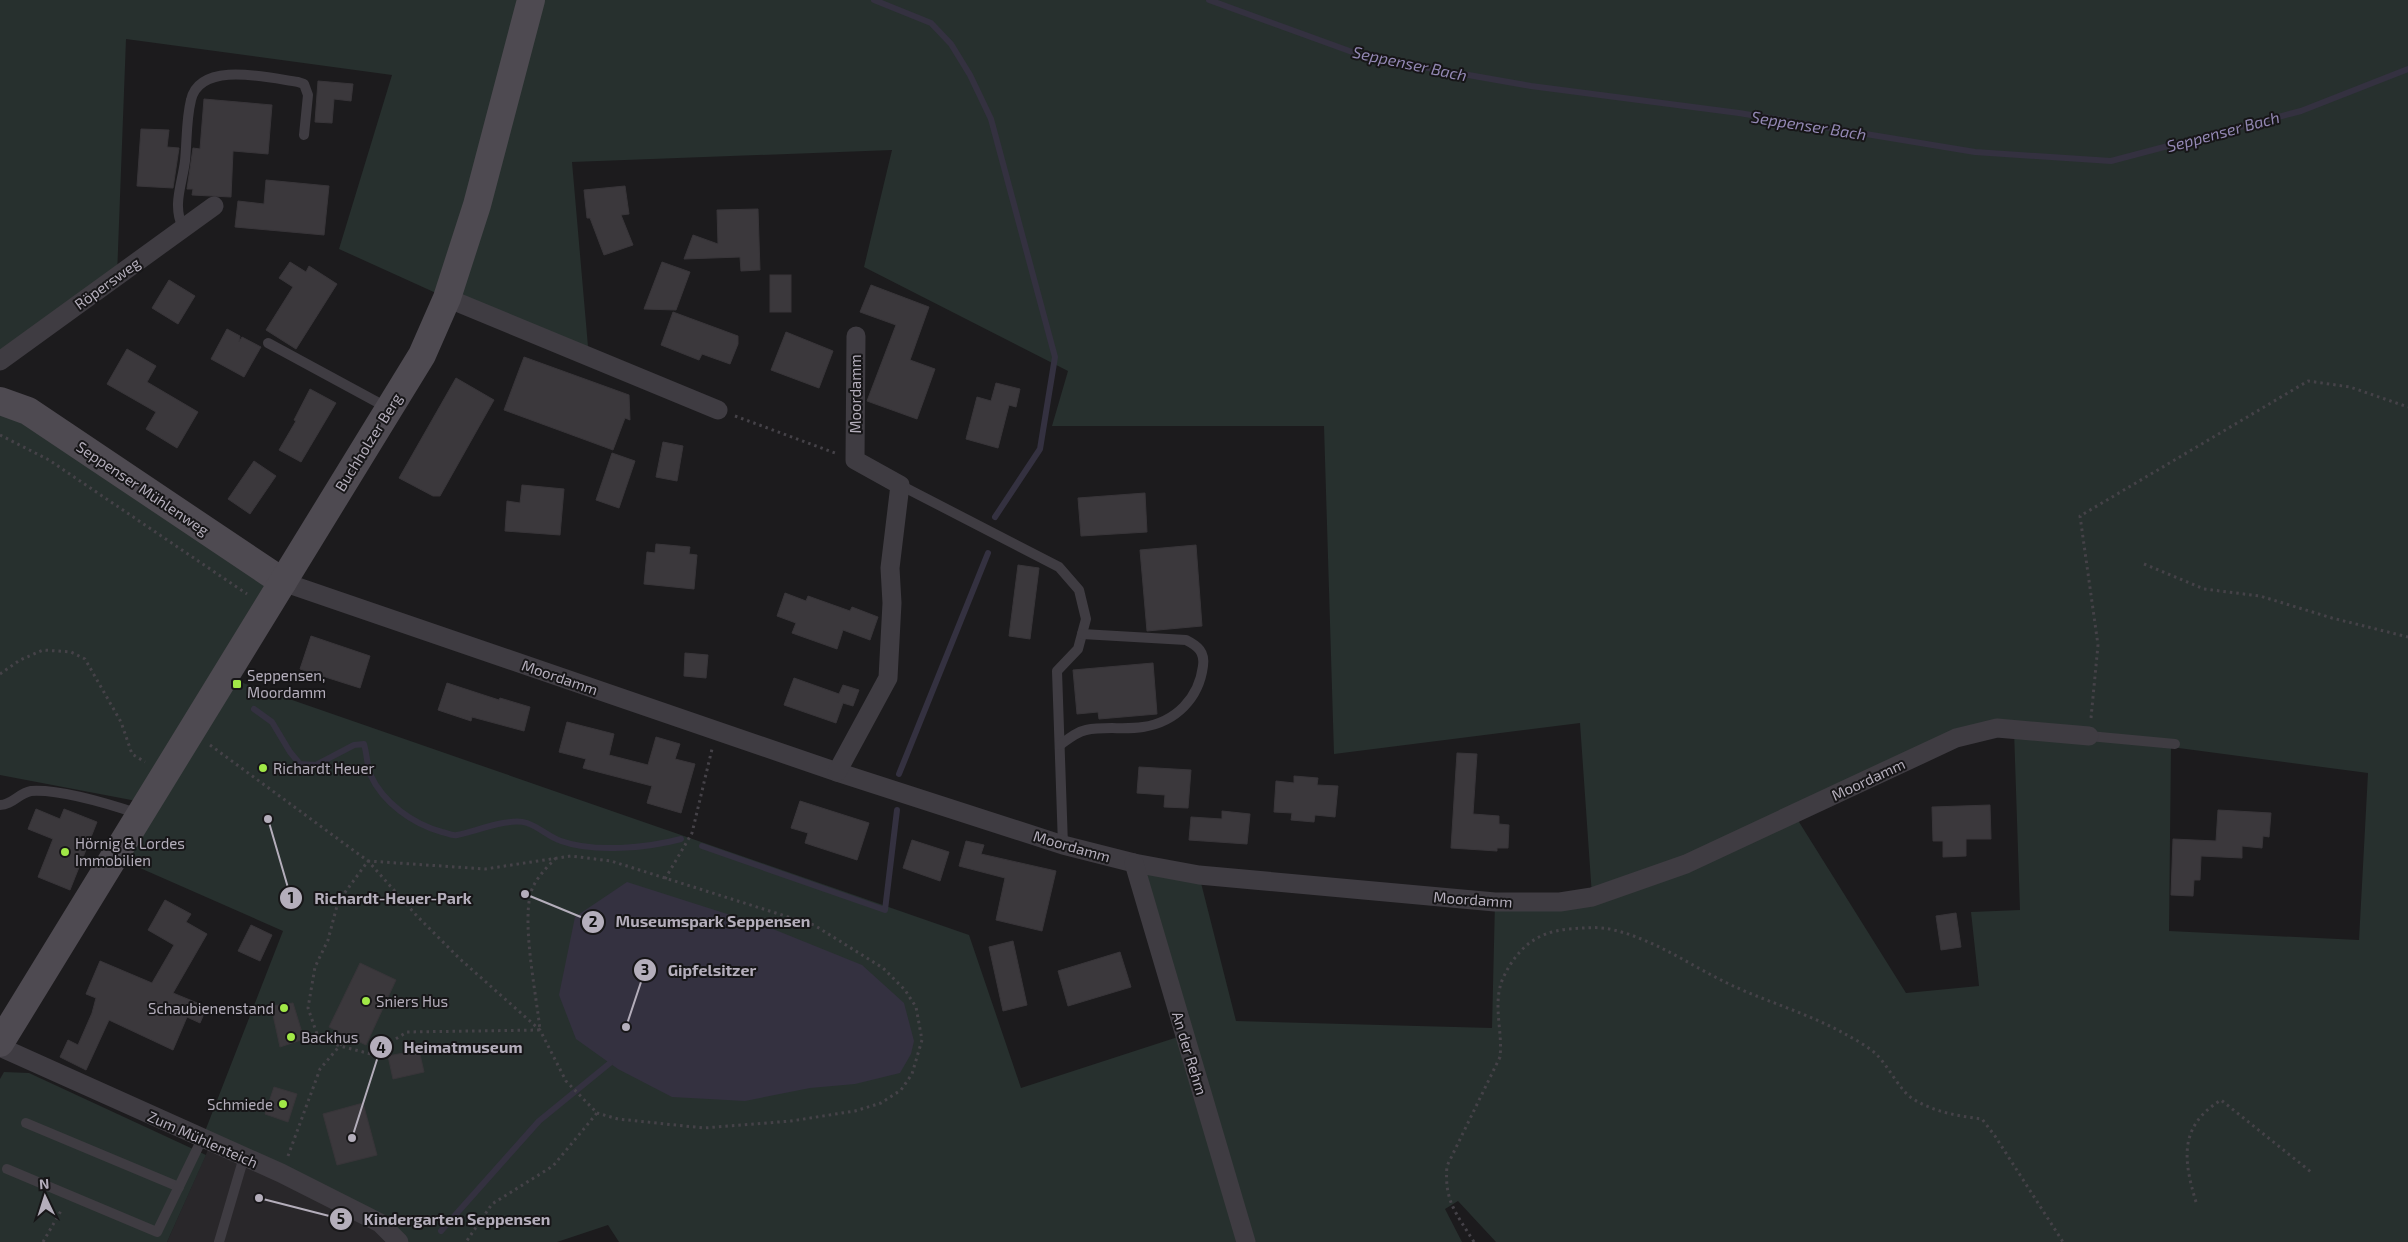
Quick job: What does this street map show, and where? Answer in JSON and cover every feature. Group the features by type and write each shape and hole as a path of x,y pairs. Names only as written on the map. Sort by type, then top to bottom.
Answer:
{"main road":[{"name":"Buchholzer Berg","path":"0,1045 422,355 447,298 479,195 518,55 530,4"},
{"name":"Seppenser Mühlenweg","path":"0,401 28,411 283,582"}],"street":[{"name":"Röpersweg","path":"0,361 214,206"},
{"path":"447,298 718,410"},
{"name":"Moordamm","path":"855,460 856,336"},
{"path":"837,772 888,678 892,603 890,568 900,485 855,460"},
{"name":"Moordamm","path":"283,582 837,772 1062,845 1134,863 1199,875 1495,902 1560,902 1592,896 1686,864 1956,738 1998,728 2089,736"},
{"name":"An der Rehm","path":"1134,863 1246,1242"},
{"name":"Zum Mühlenteich","path":"0,1045 281,1173 380,1223 400,1242"}],"lane":[{"path":"183,228 179,220 176,204 184,170 191,100 199,86 213,77 232,74 304,84 308,95 304,135"},
{"path":"268,343 389,408"},
{"path":"900,485 1059,567 1079,590 1086,619 1078,649 1057,671 1062,845"},
{"path":"1060,745 1084,730 1143,727 1161,723 1183,709 1192,697 1199,683 1203,664 1202,654 1198,646 1186,640 1082,634"},
{"path":"2089,736 2175,744"},
{"path":"0,806 8,804 17,796 31,791 61,794 120,808 140,815"},
{"path":"26,1124 178,1187"},
{"path":"7,1169 157,1232 202,1138"},
{"path":"219,1242 244,1157"}],"path":[{"path":"2089,736 2098,645 2080,516 2308,382 2350,387 2408,407"},
{"path":"718,410 855,460"},
{"path":"0,436 49,460 254,598"},
{"path":"2144,564 2204,589 2260,596 2408,637"},
{"path":"0,674 20,660 44,650 71,652 85,659 121,722 132,754 148,764"},
{"path":"665,878 692,833 716,730"},
{"path":"189,735 212,745 368,862 417,916 460,959 540,1030"},
{"path":"368,862 485,869 556,858 591,857 611,861 814,925 883,968 905,990 916,1007 922,1040 920,1053 912,1074 901,1090 881,1103 855,1111 791,1121 704,1128 635,1122 597,1113 583,1101 566,1081 540,1030 529,926 530,894 542,873 556,858"},
{"path":"368,862 338,902 328,940 315,967 308,1008 318,1037 340,1046 371,1054 406,1032 540,1030"},
{"path":"1474,1242 1451,1207 1445,1185 1447,1166 1500,1057 1502,1043 1497,1008 1502,980 1526,943 1560,930 1591,927 1614,930 1644,941 1691,962 1727,983 1845,1034 1876,1055 1912,1098 1948,1114 1982,1119 1995,1136 2063,1242"},
{"path":"281,1173 320,1069 348,1036"},
{"path":"2196,1202 2189,1180 2185,1153 2190,1132 2206,1109 2222,1100 2311,1172"},
{"path":"466,1242 492,1204 553,1166 597,1113"},
{"path":"44,1242 70,1195"}],"shaded area":[{"path":"0,0 2408,0 2408,1242 1496,1242 1458,1201 1445,1209 1462,1242 619,1242 608,1225 557,1242 399,1242 202,1139 283,931 115,857 147,803 0,775 0,401 283,582 226,677 969,935 1021,1088 1184,1035 1134,863 1199,875 1236,1021 1492,1028 1495,902 1592,896 1580,723 1334,754 1324,426 1052,426 1068,371 864,267 892,150 572,162 589,358 447,298 339,249 392,75 126,39 117,276 0,361","holes":["1997,728 2014,730 2020,910 1971,912 1979,986 1906,993 1794,814","2171,747 2368,773 2359,940 2169,931"]},
{"path":"627,882 768,927 862,965 904,1003 914,1041 911,1054 900,1073 855,1084 810,1088 745,1101 672,1097 618,1069 576,1039 559,995 575,917"},
{"path":"4,1072 29,1073 206,1155 167,1242 0,1242 0,1079"},
{"path":"211,1143 399,1242 167,1242"}],"building":[{"path":"318,81 353,84 351,101 334,99 332,123 315,122"},
{"path":"204,99 272,105 268,154 233,151 231,197 192,195 193,189 187,189 193,148 200,149"},
{"path":"141,129 169,130 167,147 179,148 173,188 137,186"},
{"path":"266,180 329,186 324,235 235,227 238,201 264,204"},
{"path":"625,186 629,214 621,215 633,245 604,255 590,218 587,218 584,190"},
{"path":"758,209 760,270 741,271 740,257 684,259 693,235 718,244 717,210"},
{"path":"290,262 306,272 309,266 337,284 296,349 266,330 293,287 279,278"},
{"path":"662,262 690,272 676,310 644,309"},
{"path":"770,275 791,275 791,312 770,312"},
{"path":"169,280 195,296 178,324 152,308"},
{"path":"871,285 929,307 910,360 935,369 917,419 867,401 896,325 860,312"},
{"path":"673,312 738,336 738,344 730,364 702,354 699,360 661,345"},
{"path":"227,329 240,336 239,342 242,337 261,347 244,377 211,359"},
{"path":"786,332 833,351 819,388 771,370"},
{"path":"127,349 156,366 147,382 198,412 177,448 146,429 156,412 107,384"},
{"path":"524,357 629,395 630,420 625,418 613,450 504,410"},
{"path":"456,378 494,400 440,496 433,496 399,478"},
{"path":"996,383 1020,389 1016,407 1009,405 998,448 966,439 977,397 991,401"},
{"path":"310,389 336,403 301,462 279,450 296,421 294,420"},
{"path":"663,442 683,446 677,481 656,477"},
{"path":"612,453 635,461 619,508 596,500"},
{"path":"254,461 276,476 250,514 228,499"},
{"path":"522,485 564,489 560,535 505,531 507,501 520,503"},
{"path":"1145,493 1147,532 1081,536 1078,498"},
{"path":"656,544 690,547 689,554 697,555 694,589 644,584 647,552 655,553"},
{"path":"1196,545 1202,626 1147,631 1140,550"},
{"path":"1018,565 1039,568 1030,639 1009,636"},
{"path":"785,593 806,601 808,596 850,611 852,607 878,617 870,640 843,630 837,649 792,633 796,623 777,616"},
{"path":"311,636 370,656 360,688 300,669"},
{"path":"685,653 708,655 706,678 684,676"},
{"path":"1153,663 1157,714 1099,719 1098,712 1077,714 1073,670"},
{"path":"794,678 839,694 843,685 859,690 853,706 843,703 836,723 784,705"},
{"path":"447,683 499,700 500,698 530,707 524,731 472,717 471,721 438,710"},
{"path":"567,722 614,734 609,755 648,765 656,737 680,744 675,759 695,764 681,813 647,803 652,786 583,768 586,759 559,752"},
{"path":"1457,753 1477,754 1473,814 1499,816 1499,824 1509,825 1508,848 1497,848 1497,851 1451,848"},
{"path":"1139,767 1191,770 1188,808 1164,807 1165,795 1137,793"},
{"path":"1294,776 1318,778 1317,785 1338,786 1335,817 1315,815 1314,822 1291,820 1292,813 1274,812 1276,781 1294,783"},
{"path":"800,801 869,823 857,860 805,843 808,833 791,828"},
{"path":"1990,805 1991,839 1966,839 1966,856 1943,857 1943,841 1933,841 1932,807"},
{"path":"36,809 60,819 64,809 97,822 70,890 38,877 53,839 28,829"},
{"path":"2218,810 2271,813 2269,837 2263,836 2262,848 2242,846 2242,858 2201,856 2200,880 2194,880 2193,896 2171,895 2173,839 2216,841"},
{"path":"1222,811 1250,814 1247,844 1189,840 1191,817 1222,819"},
{"path":"912,840 949,852 940,881 903,868"},
{"path":"966,841 984,845 981,854 1056,871 1042,931 996,920 1005,878 959,866"},
{"path":"165,900 191,914 186,922 207,934 173,993 207,1007 200,1023 187,1017 173,1050 109,1020 86,1070 60,1057 68,1040 78,1045 92,1013 96,998 86,994 100,961 152,983 174,945 148,930"},
{"path":"1956,913 1961,947 1941,950 1936,916"},
{"path":"251,925 272,935 260,961 238,951"},
{"path":"1013,941 1027,1005 1003,1011 989,947"},
{"path":"1120,952 1131,987 1068,1006 1058,971"},
{"name":"Sniers Hus","path":"360,963 396,980 366,1045 329,1027"},
{"path":"293,1003 304,1039 280,1047 271,1006"},
{"path":"419,1050 424,1072 393,1079 388,1056"},
{"name":"Schmiede","path":"274,1087 297,1094 288,1122 265,1114"},
{"path":"363,1103 377,1155 337,1165 323,1114"}],"waterway":[{"path":"874,0 931,23 951,44 970,75 991,119 1055,357 1040,449 995,517"},
{"name":"Seppenser Bach","path":"1209,0 1366,57 1531,86 1739,113 1975,152 2111,161 2301,111 2408,69"},
{"path":"899,774 988,553"},
{"path":"254,709 272,722 290,752 300,764 316,765 354,745 364,744 370,774 391,803 420,824 451,835 501,823 520,822 527,823 561,841 589,847 637,847 681,839"},
{"path":"702,846 885,910 897,810"},
{"path":"441,1231 539,1121 610,1063"}],"place":[{"name":"Seppensen, Moordamm","path":"237,684"},
{"name":"Richardt Heuer","path":"263,768"},
{"name":"Richardt-Heuer-Park","path":"268,819"},
{"name":"Hörnig & Lordes Immobilien","path":"65,852"},
{"name":"Museumspark Seppensen","path":"525,894"},
{"name":"Sniers Hus","path":"366,1001"},
{"name":"Schaubienenstand","path":"284,1008"},
{"name":"Gipfelsitzer","path":"626,1027"},
{"name":"Backhus","path":"291,1037"},
{"name":"Schmiede","path":"283,1104"},
{"name":"Heimatmuseum","path":"352,1138"},
{"name":"Kindergarten Seppensen","path":"259,1198"}]}
